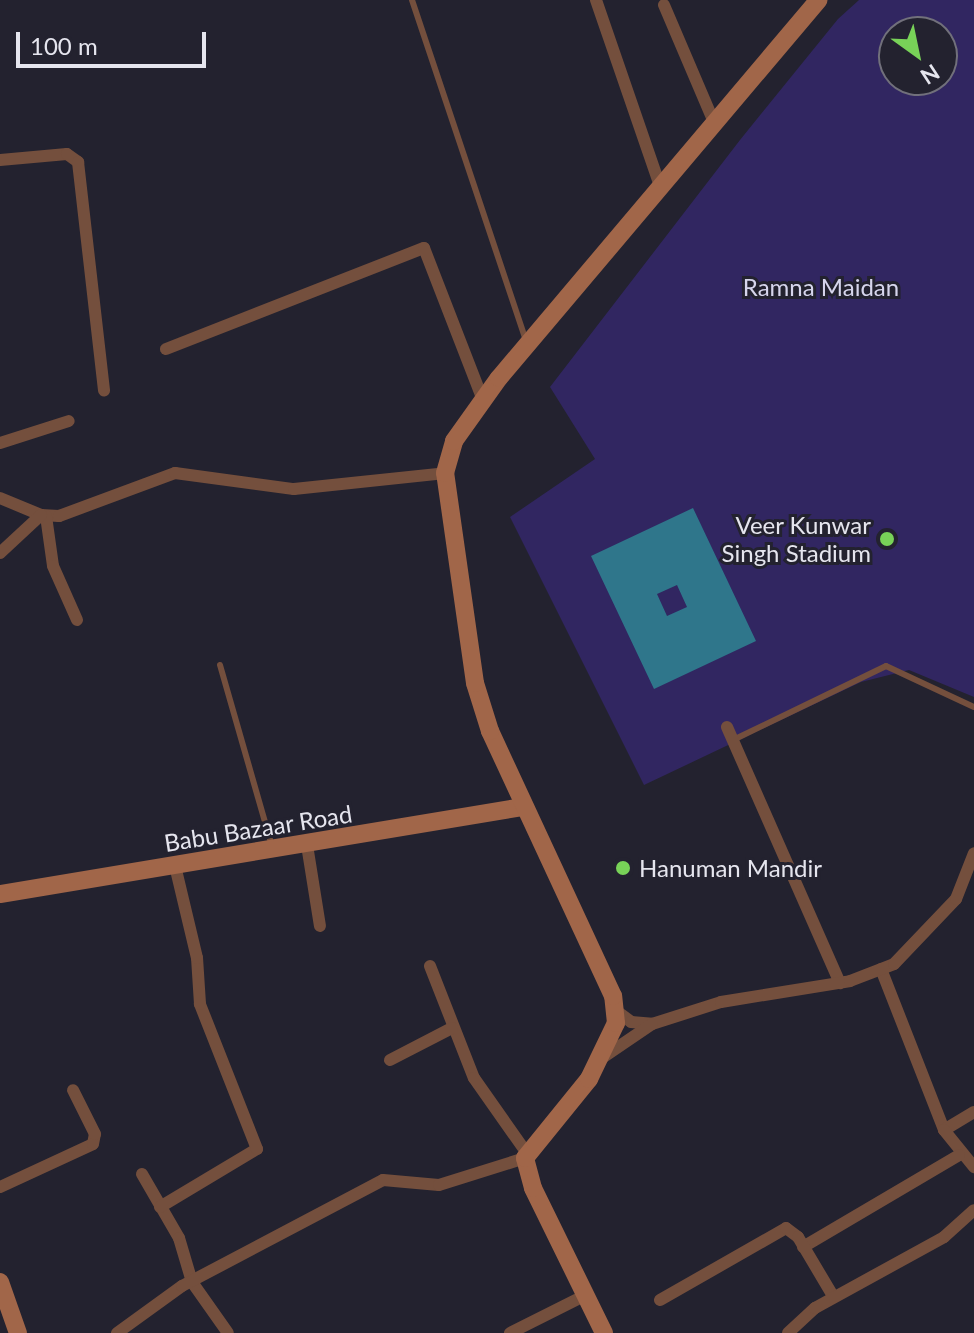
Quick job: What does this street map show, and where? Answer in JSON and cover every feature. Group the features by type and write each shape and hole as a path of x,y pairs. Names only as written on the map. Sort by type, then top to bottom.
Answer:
{"street":[{"path":"596,0 660,186"},
{"path":"117,1333 192,1282 383,1180 439,1185 526,1155 589,1079 616,1023 613,996 522,807 475,683 445,473 454,441 527,344 818,0"},
{"path":"664,5 714,122"},
{"path":"0,160 67,154 78,162 104,391"},
{"path":"166,349 424,248 483,400"},
{"path":"0,443 69,421"},
{"path":"0,553 44,516 85,509 175,473 294,489 445,473"},
{"path":"0,498 44,516"},
{"path":"44,516 53,566 77,620"},
{"path":"727,727 840,983"},
{"name":"Babu Bazaar Road","path":"0,894 273,851 522,807"},
{"path":"307,845 320,926"},
{"path":"598,1061 652,1024 721,1002 840,983 881,969 918,944 956,899 974,853"},
{"path":"160,1207 257,1149 200,1004 197,958 175,866"},
{"path":"430,966 452,1028 488,1102 526,1155 533,1188 604,1333"},
{"path":"881,969 944,1130 959,1155 974,1167"},
{"path":"614,1009 631,1022 652,1024"},
{"path":"390,1060 452,1028"},
{"path":"0,1187 93,1144 95,1134 73,1090"},
{"path":"944,1130 974,1112"},
{"path":"803,1247 959,1155"},
{"path":"142,1174 180,1241 192,1282 228,1333"},
{"path":"788,1333 833,1296 944,1237 974,1210"},
{"path":"660,1300 781,1229 791,1230 833,1296"},
{"path":"0,1282 18,1333"},
{"path":"510,1333 586,1295"}],"lane":[{"path":"412,0 527,344"},
{"path":"220,665 256,777 273,851"},
{"path":"733,740 886,666 974,707"}],"green space":[{"name":"Ramna Maidan","path":"859,0 974,0 974,697 909,670 861,682 644,785 510,517 595,459 550,387 740,140 838,19"}],"water":[{"path":"693,508 756,641 654,689 591,556","holes":["677,585 687,607 667,616 657,594"]}],"place":[{"name":"Veer Kunwar Singh Stadium","path":"887,539"},
{"name":"Hanuman Mandir","path":"623,868"}]}
